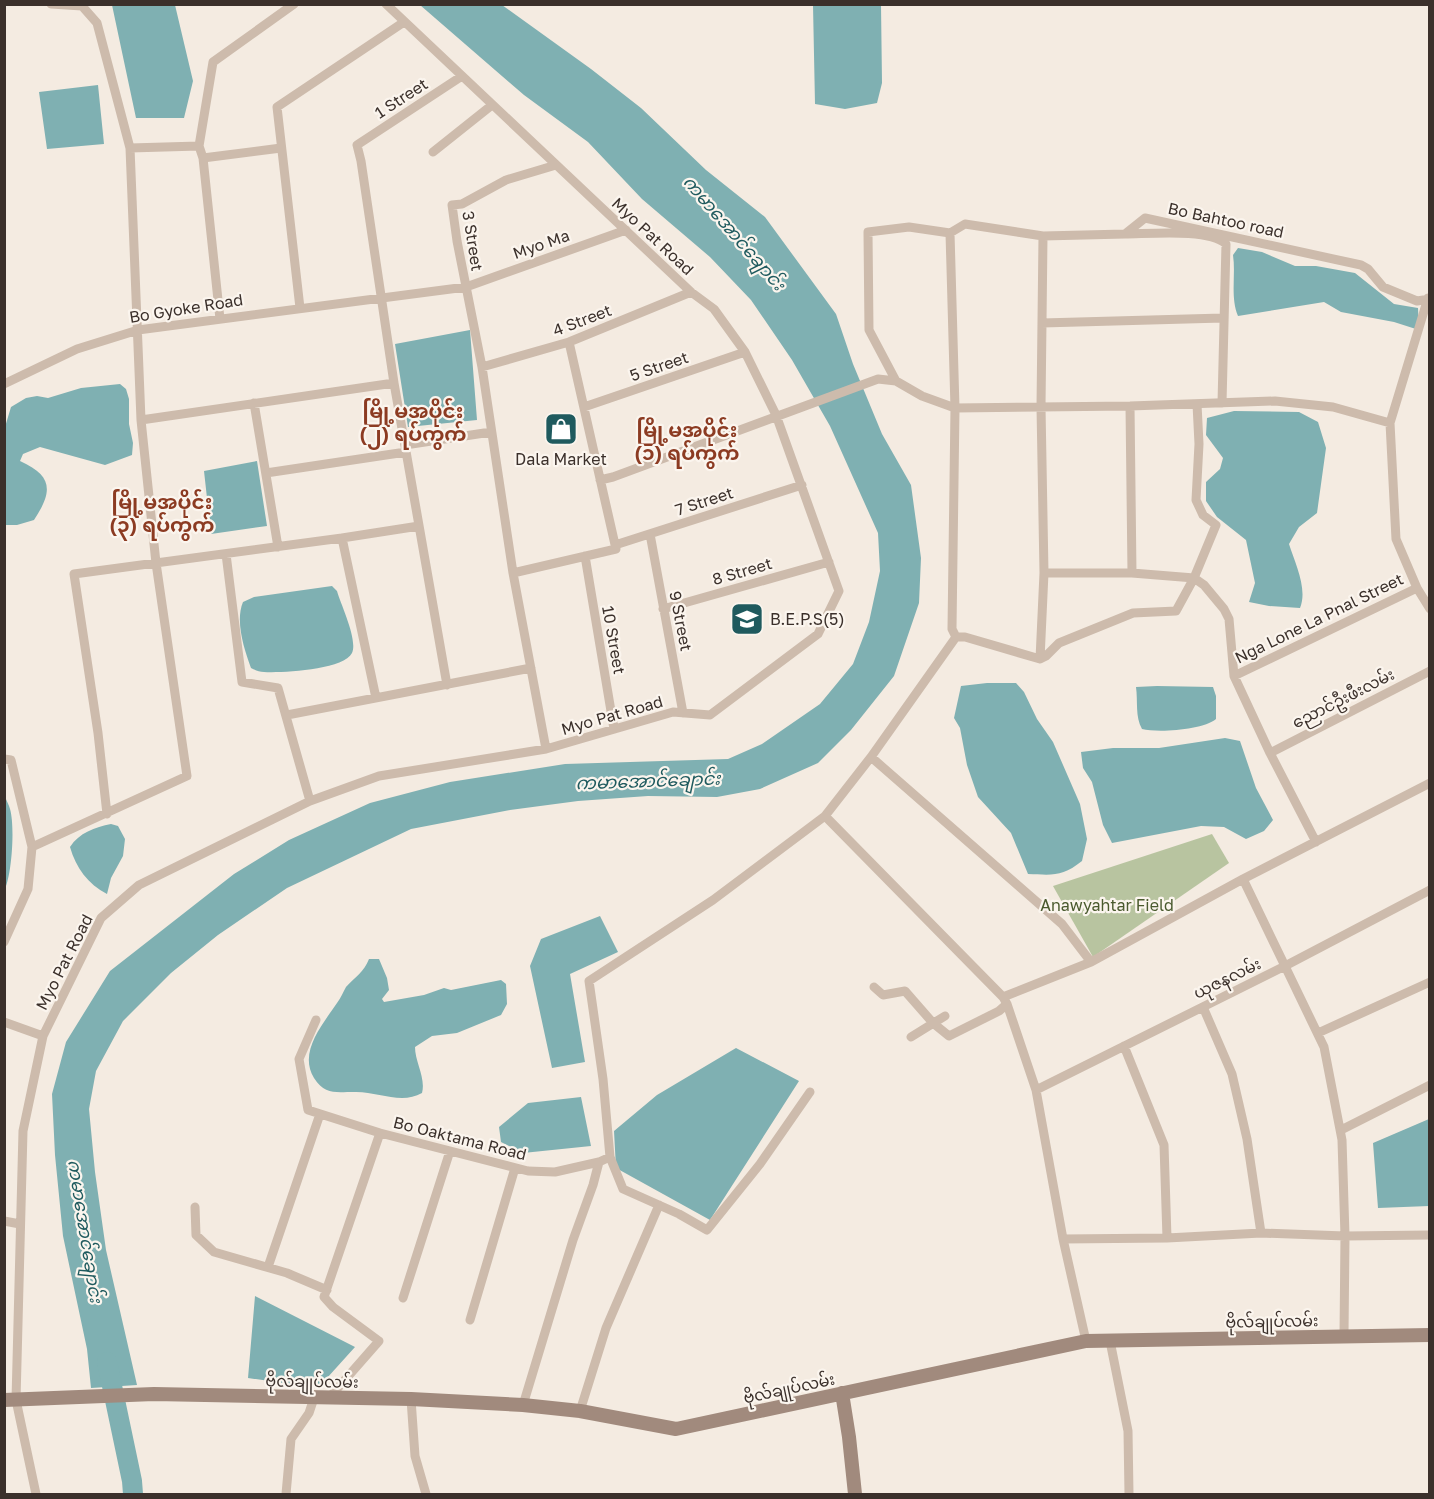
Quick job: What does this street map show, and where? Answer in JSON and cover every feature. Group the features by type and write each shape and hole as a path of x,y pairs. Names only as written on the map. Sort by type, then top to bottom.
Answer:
{"street":[{"path":"32,847 187,776 156,563 141,420 130,148 97,23 82,6 51,4"},
{"path":"220,319 203,158 199,146 213,62 294,4"},
{"name":"Myo Pat Road","path":"36,1494 10,1400 23,1131 43,1036 101,918 140,885 310,801 379,776 546,749 673,712 710,715 818,634 839,591 776,415 745,352 714,309 691,292 386,4"},
{"path":"300,308 277,107 404,22"},
{"name":"1 Street","path":"382,298 357,145 462,76"},
{"path":"433,152 492,105"},
{"path":"130,148 199,146"},
{"path":"203,158 281,148"},
{"name":"3 Street","path":"466,287 452,205 462,204 506,180 556,165"},
{"name":"Bo Bahtoo road","path":"1125,234 1145,218 1270,244 1360,265 1368,269 1383,287 1417,301 1429,299"},
{"path":"896,381 869,330 868,232 909,227 950,232 965,224 1043,236 1199,235 1220,238 1226,244 1222,318 1222,403"},
{"name":"Myo Ma","path":"382,298 466,287 626,230"},
{"path":"950,232 955,408 952,629 956,637"},
{"path":"1040,659 1044,573 1041,407 1043,236"},
{"path":"466,287 482,367 513,573 546,749"},
{"name":"4 Street","path":"482,367 569,342 691,292"},
{"path":"382,298 418,526 447,685"},
{"name":"Bo Gyoke Road","path":"4,384 77,349 138,330 382,298"},
{"path":"1429,299 1390,423 1396,539 1417,588 1430,609"},
{"path":"1042,323 1222,318"},
{"path":"569,342 615,545"},
{"name":"5 Street","path":"584,407 745,352"},
{"path":"600,480 878,379 896,381 922,396 955,408 1130,406 1275,401 1333,407 1390,423"},
{"path":"141,420 394,382"},
{"path":"254,403 278,547"},
{"path":"956,637 965,637 1040,659 1059,644 1133,613 1176,611 1194,578 1216,525 1203,515 1196,501 1197,404"},
{"path":"1130,406 1132,573"},
{"path":"266,473 491,432"},
{"name":"7 Street","path":"513,573 616,549 615,545 802,485"},
{"path":"106,814 98,733 74,574 418,526"},
{"name":"9 Street","path":"650,534 683,713"},
{"path":"342,538 376,698"},
{"path":"226,554 242,682 278,688 310,801"},
{"name":"10 Street","path":"585,556 614,729"},
{"name":"8 Street","path":"663,609 829,562"},
{"path":"1044,573 1132,573 1194,578 1204,585 1224,609 1229,619 1234,676 1270,753 1316,842"},
{"name":"Nga Lone La Pnal Street","path":"1234,676 1417,588"},
{"path":"810,1092 760,1164 707,1230 624,1189 610,1157 603,1079 588,989 589,981 713,900 825,816 871,757 956,637"},
{"path":"287,715 531,668"},
{"name":"ညောင်ဦးဖီးလမ်း","path":"1270,753 1430,671"},
{"path":"871,757 1062,924 1090,962"},
{"path":"4,942 28,890 32,847 8,759"},
{"path":"874,987 883,995 905,991 933,1023 947,1035 952,1035 999,1011 1005,1001 1090,962 1243,879 1430,783"},
{"path":"825,816 1005,1001 1036,1090 1063,1239 1086,1341"},
{"path":"1243,879 1324,1047 1341,1130 1345,1236 1344,1335"},
{"name":"ယုဇနလမ်း","path":"1036,1090 1285,966 1430,890"},
{"path":"1318,1033 1430,982"},
{"path":"1203,1007 1232,1074 1247,1139 1261,1233"},
{"path":"911,1037 945,1016"},
{"path":"316,1020 299,1059 308,1110 380,1133"},
{"path":"4,1022 43,1036"},
{"path":"1124,1046 1164,1145 1167,1238"},
{"path":"1341,1130 1430,1085"},
{"path":"268,1267 320,1114"},
{"name":"Bo Oaktama Road","path":"327,1290 380,1133 528,1171 555,1172 599,1162 610,1157"},
{"path":"403,1298 450,1151"},
{"path":"523,1405 599,1162"},
{"path":"470,1320 515,1168"},
{"path":"580,1411 606,1328 659,1205"},
{"path":"195,1207 196,1235 208,1247 223,1255 287,1273 327,1290 324,1296 333,1307 379,1341 329,1398"},
{"path":"4,1221 20,1224"},
{"path":"1063,1239 1167,1238 1261,1233 1345,1236 1430,1235"},
{"name":"ဗိုလ်ချုပ်လမ်း","path":"10,1400 154,1394 411,1399 523,1405 580,1411 676,1429 1086,1341 1430,1335"},
{"path":"1110,1341 1128,1431 1129,1494"},
{"path":"842,1393 855,1494"},
{"path":"286,1494 291,1439 309,1413 314,1398"},
{"path":"411,1399 415,1456 426,1494"}],"green space":[{"name":"Anawyahtar Field","path":"1212,834 1229,863 1093,957 1053,886"}],"water":[{"path":"112,5 175,5 193,81 184,118 136,118"},
{"path":"420,5 502,5 641,108 706,170 765,217 836,314 853,364 882,434 911,485 921,558 919,603 894,676 851,730 818,763 760,789 717,797 648,796 578,801 510,810 411,829 287,888 218,935 171,973 123,1021 96,1071 89,1109 95,1172 106,1250 137,1385 91,1388 87,1349 63,1236 52,1094 66,1042 110,971 234,874 289,840 370,803 450,782 565,764 728,759 762,744 820,704 853,664 869,622 880,571 878,533 830,426 792,360 751,300 710,257 642,199 588,142 524,95"},
{"path":"813,5 881,5 882,83 877,103 845,109 815,104"},
{"path":"98,85 104,144 47,149 39,92"},
{"path":"1238,248 1262,252 1295,266 1316,266 1355,273 1394,304 1418,308 1419,330 1394,322 1341,312 1324,302 1238,316 1234,301 1233,255"},
{"path":"470,330 477,420 408,427 395,344"},
{"path":"120,384 126,389 129,399 132,455 105,465 40,447 23,454 20,461 39,472 44,479 47,493 34,520 17,525 5,525 5,427 11,407 26,398 37,396 48,398 81,388"},
{"path":"1234,411 1299,412 1318,422 1326,448 1317,513 1299,527 1289,544 1302,584 1300,608 1249,602 1255,583 1246,540 1217,517 1206,501 1206,482 1220,469 1223,458 1206,435 1207,418"},
{"path":"257,461 267,526 211,534 204,471"},
{"path":"332,586 337,591 348,622 353,640 352,653 346,659 325,667 284,672 262,672 251,668 240,626 243,602 254,597"},
{"path":"1016,683 1024,692 1037,719 1053,742 1080,804 1087,839 1082,861 1069,870 1051,875 1028,874 1011,833 978,797 967,765 960,728 954,718 961,686"},
{"path":"1136,687 1213,687 1216,696 1216,719 1201,726 1180,730 1142,729 1138,714"},
{"path":"1225,738 1240,741 1256,788 1273,820 1264,831 1246,839 1224,827 1201,826 1112,843 1103,825 1092,782 1083,768 1081,752 1113,748 1159,748"},
{"path":"5,796 12,817 12,838 11,861 5,889"},
{"path":"111,824 118,826 125,839 123,856 111,878 107,894 84,875 70,847 88,831"},
{"path":"600,916 618,952 570,974 585,1062 552,1068 530,966 541,939"},
{"path":"369,959 379,959 387,978 389,990 382,999 384,1002 424,995 444,988 451,990 501,980 506,984 507,1004 501,1015 457,1033 432,1036 415,1047 423,1082 422,1093 397,1098 363,1092 326,1090 314,1078 310,1068 311,1048 319,1029 346,987 362,971"},
{"path":"736,1048 799,1081 710,1220 616,1168 614,1131 657,1095"},
{"path":"581,1097 591,1146 523,1153 501,1142 499,1127 528,1103"},
{"path":"1429,1119 1429,1206 1378,1208 1373,1143"},
{"path":"255,1296 355,1347 318,1388 248,1378"}],"waterway":[{"name":"ကမာအောင်ချောင်း","path":"107,1362 133,1494"}],"place":[{"name":"Dala Market","path":"561,429"},
{"name":"B.E.P.S(5)","path":"747,619"}],"district":[{"name":"မြို့မအပိုင်း (၂) ရပ်ကွက်","path":"413,422"},
{"name":"မြို့မအပိုင်း (၁) ရပ်ကွက်","path":"687,442"},
{"name":"မြို့မအပိုင်း (၃) ရပ်ကွက်","path":"162,514"}]}
